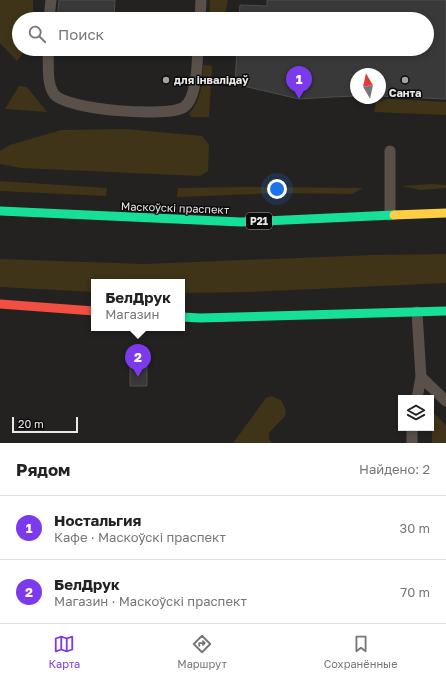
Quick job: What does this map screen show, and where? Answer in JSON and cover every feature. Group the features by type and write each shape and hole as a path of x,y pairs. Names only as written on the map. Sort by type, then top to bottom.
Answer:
{"main road":[{"name":"Маскоўскі праспект","path":"0,211 242,222 446,213"},
{"path":"0,304 91,310"},
{"path":"185,317 446,311"}],"lane":[{"path":"49,12 50,0"},
{"path":"201,12 202,0"},
{"path":"48,56 50,84 54,94 60,100 79,106 103,110 170,112 185,107 194,93 197,56"},
{"path":"390,151 390,215"},
{"path":"416,312 421,377 417,395"},
{"path":"421,377 446,401"},
{"path":"412,431 412,443"}],"shaded area":[{"path":"0,0 33,0 33,12 12,12 12,56 0,43"},
{"path":"210,0 228,0 225,12 209,12"},
{"path":"12,56 21,56 17,61"},
{"path":"203,65 212,66 209,117 192,117 189,114 197,103 199,97 202,84"},
{"path":"19,86 27,87 47,112 5,109"},
{"path":"386,99 446,102 446,115 374,112 376,104 386,104"},
{"path":"126,129 202,136 209,145 208,171 200,176 21,168 0,164 0,151 10,145 61,130"},
{"path":"0,181 107,188 106,196 0,191"},
{"path":"430,184 446,185 446,188 420,190 402,186"},
{"path":"178,188 363,188 352,194 280,193 177,197"},
{"path":"446,254 446,283 249,292 185,293 185,279 91,279 91,292 0,287 0,259 144,264 374,255"},
{"path":"271,396 281,400 286,410 285,416 269,433 269,439 272,443 233,443 266,398"},
{"path":"434,414 446,425 446,443 432,443"}],"building":[{"path":"59,0 115,0 114,12 58,12"},
{"path":"267,0 446,0 446,99 386,96 386,68 350,68 350,96 299,99 235,84 237,56 434,56 434,12 240,12 240,5 267,6"},
{"path":"130,367 147,367 147,386 130,386"}],"traffic: fast":[{"path":"0,211 241,222 394,215"},
{"path":"185,317 446,311"}],"traffic: slow":[{"path":"394,215 446,213"}],"traffic: jam":[{"path":"0,304 91,311"}],"place":[{"name":"для інвалідаў","path":"166,80"},
{"name":"Санта","path":"405,80"},
{"name":"Ностальгия","path":"299,99"},
{"name":"БелДрук","path":"138,377"}]}
